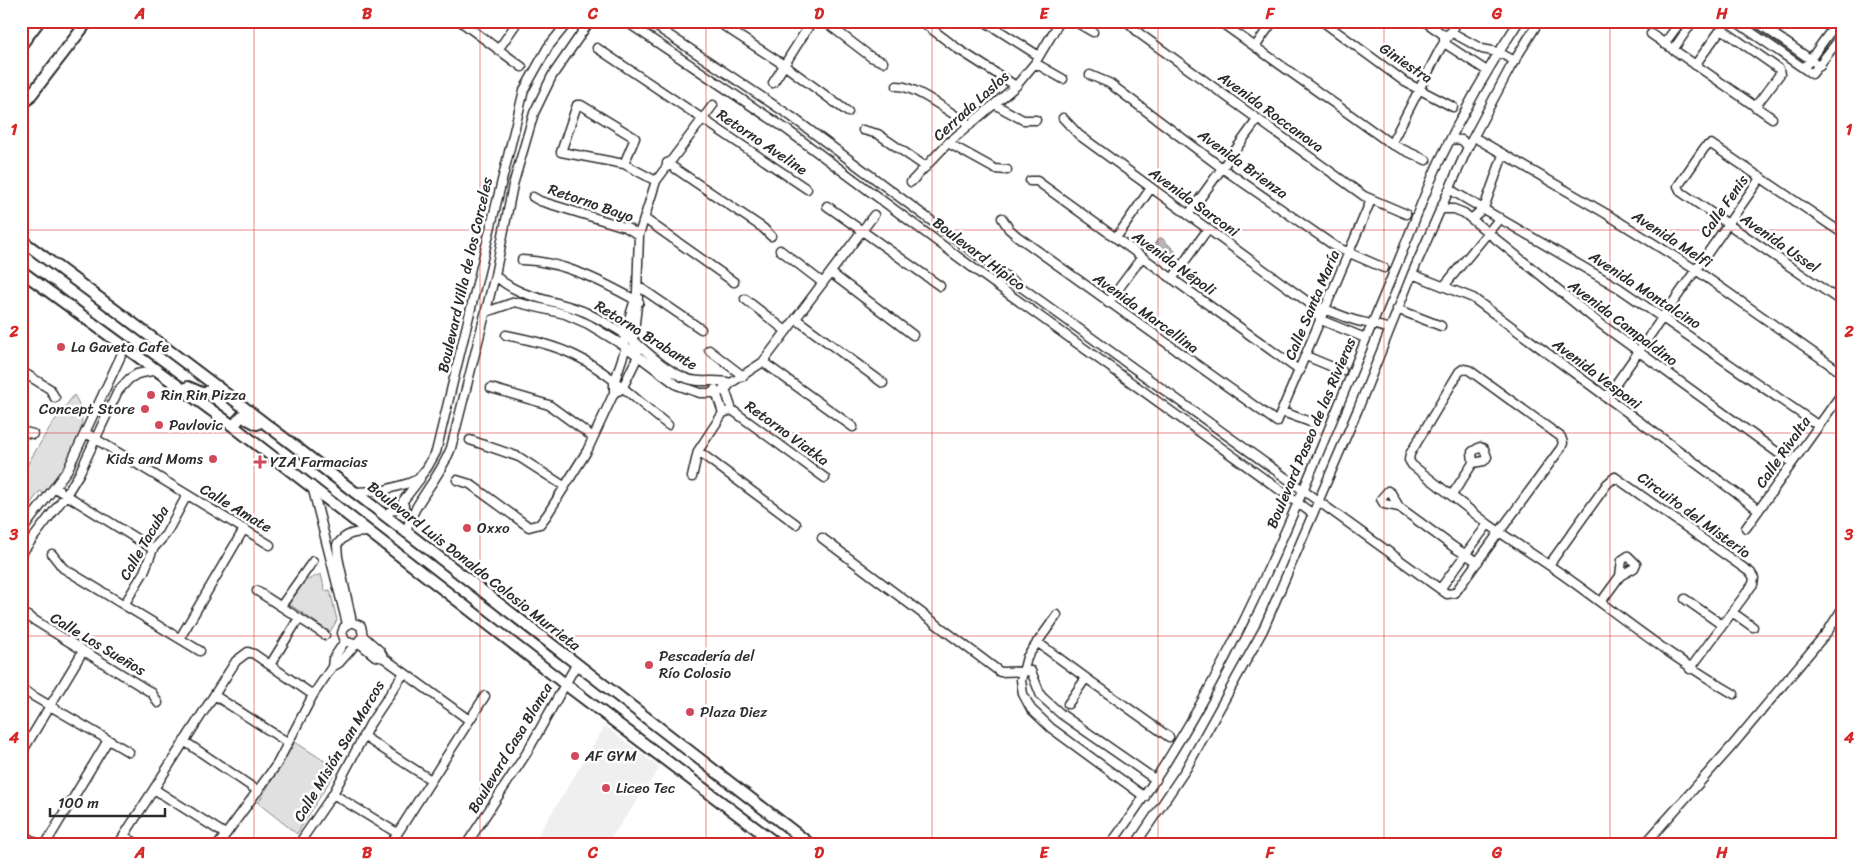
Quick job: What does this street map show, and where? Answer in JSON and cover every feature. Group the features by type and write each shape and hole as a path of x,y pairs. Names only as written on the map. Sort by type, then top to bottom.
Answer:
{"main road":[{"path":"21,45 39,21"},
{"path":"21,108 88,21"},
{"name":"Boulevard Luis Donaldo Colosio Murrieta","path":"21,240 321,465 576,665 811,845"},
{"path":"21,271 26,278 157,370 312,486 565,684 778,845"},
{"path":"168,378 176,379 204,394 217,386"},
{"path":"232,426 239,417 246,417 287,448 321,465"}],"street":[{"path":"460,21 522,67"},
{"path":"498,50 518,21"},
{"name":"Boulevard Villa de los Corceles","path":"403,504 432,460 439,442 524,90 548,47 569,21"},
{"name":"Boulevard Villa de los Corceles","path":"406,533 411,516 444,466 486,312 513,185 534,112 542,94 560,64 590,21"},
{"name":"Boulevard Hípico","path":"625,21 778,124 1313,514"},
{"name":"Boulevard Hípico","path":"648,21 792,117 1440,589 1452,595 1455,593 1478,562"},
{"path":"716,21 784,65 848,112"},
{"path":"773,83 812,21"},
{"path":"824,21 871,57 883,62"},
{"path":"921,21 958,49 1016,86"},
{"path":"984,21 1063,79"},
{"name":"Cerrada Laslos","path":"911,182 948,143 996,105 1016,86 1037,59 1060,21"},
{"path":"1074,21 1093,32"},
{"name":"Avenida Roccanova","path":"1127,21 1140,34 1257,120 1371,200 1406,214"},
{"path":"1219,21 1391,144 1426,160"},
{"path":"1255,48 1273,21"},
{"name":"Giniestra","path":"1322,21 1418,90 1453,107"},
{"path":"1424,21 1487,71"},
{"path":"1391,144 1446,37 1458,21"},
{"name":"Boulevard Paseo de las Rivieras","path":"1110,845 1145,797 1202,704 1250,613 1451,139 1487,71 1519,21"},
{"path":"1135,845 1186,769 1263,630 1358,409 1397,309 1468,146 1515,60 1539,21"},
{"path":"1664,44 1681,21"},
{"path":"1673,50 1693,21"},
{"path":"1735,21 1813,74 1842,36"},
{"path":"1756,21 1820,66"},
{"path":"1804,68 1838,21"},
{"path":"1695,65 1723,30 1778,69 1780,74 1755,107"},
{"path":"1651,34 1772,118"},
{"path":"1446,37 1482,49 1498,52 1515,60"},
{"name":"Retorno Aveline","path":"597,48 807,190"},
{"name":"Avenida Brienza","path":"1090,75 1110,83 1222,168 1336,247 1348,254 1384,268"},
{"path":"897,86 913,90 970,125"},
{"path":"624,164 635,142 634,138 582,104 577,105 561,152 624,164 656,181"},
{"path":"614,393 622,389 638,356 633,340 639,235 656,181 713,105"},
{"path":"996,105 1023,120 1036,120"},
{"name":"Avenida Sarconi","path":"1063,118 1079,135 1312,305 1321,320"},
{"path":"1188,215 1257,120"},
{"path":"863,130 878,134 926,167"},
{"path":"1451,139 1462,140 1468,146"},
{"name":"Avenida Melfi","path":"1479,140 1605,213 1696,270 1842,373"},
{"path":"948,143 995,169 1007,170"},
{"name":"Avenida Ussel","path":"1761,176 1714,145 1708,145 1679,184 1678,189 1842,302"},
{"path":"1471,219 1484,208 1503,155"},
{"path":"668,163 763,228 771,236"},
{"path":"1761,176 1842,233"},
{"name":"Calle Fenis","path":"1606,398 1761,176"},
{"name":"Avenida Népoli","path":"1030,181 1037,182 1300,371"},
{"path":"501,182 513,185"},
{"path":"878,196 885,186"},
{"path":"1116,238 1151,188"},
{"name":"Avenida Montalcino","path":"1449,189 1530,234 1663,317 1818,426"},
{"name":"Retorno Bayo","path":"533,196 540,201 624,227 639,235"},
{"path":"1440,209 1461,211 1468,199"},
{"name":"Calle Santa María","path":"1279,420 1371,200"},
{"path":"827,206 940,286"},
{"name":"Avenida Campaldino","path":"1461,211 1557,291 1792,463"},
{"path":"725,390 731,383 763,362 874,215"},
{"name":"Avenida Marcellina","path":"1002,218 1017,236 1108,303 1274,422 1279,420"},
{"path":"1444,286 1500,218"},
{"path":"645,219 734,282"},
{"path":"1172,278 1208,229"},
{"path":"780,250 823,283"},
{"path":"1108,303 1142,257"},
{"path":"522,260 539,262 589,276 637,295 701,329"},
{"path":"830,273 913,336"},
{"name":"Avenida Vesponi","path":"1412,274 1461,292 1485,306 1606,398 1759,510"},
{"name":"Retorno Brabante","path":"495,275 508,288 581,310 633,340 645,352 683,377 694,382 723,380"},
{"path":"457,480 470,484 528,527 540,524 581,463 614,393 614,383 626,347 624,335 637,295"},
{"path":"744,299 786,331"},
{"name":"Retorno Brabante","path":"486,312 506,304 524,302 576,317 626,347 677,385 700,393 716,393 725,390"},
{"name":"Avenida Sarconi","path":"1312,305 1326,308 1362,322 1372,322 1389,329"},
{"path":"1397,309 1441,326"},
{"path":"796,319 883,383"},
{"path":"1321,320 1365,338"},
{"path":"468,321 482,326"},
{"path":"506,335 549,344 576,356 668,425"},
{"path":"21,532 68,470 125,347"},
{"path":"709,350 743,376"},
{"path":"1306,356 1342,371"},
{"path":"763,362 852,427"},
{"path":"1399,507 1478,562 1500,532 1563,443 1561,437 1469,370 1463,369 1459,372 1410,454 1409,460 1412,465 1488,524 1500,532 1527,553 1549,565 1601,602 1690,669 1734,694"},
{"path":"21,552 66,495 123,384 137,374 157,370"},
{"path":"21,371 50,389 55,398"},
{"path":"723,380 731,383"},
{"path":"692,476 698,452 723,413 732,410 723,380"},
{"path":"714,382 723,413"},
{"path":"491,388 549,405 593,437"},
{"name":"Calle Rivalta","path":"1746,528 1842,393"},
{"name":"Retorno Viatka","path":"732,410 825,478"},
{"path":"1283,412 1313,423"},
{"path":"21,432 33,434"},
{"name":"Calle Amate","path":"86,433 270,545"},
{"path":"470,440 518,456 564,486"},
{"path":"698,452 796,524"},
{"path":"432,460 444,466"},
{"path":"1452,496 1473,463"},
{"path":"354,492 395,488 420,477"},
{"name":"Circuito del Misterio","path":"1549,565 1611,479 1615,477 1751,573 1754,578 1753,584 1690,669"},
{"path":"312,486 349,623"},
{"path":"55,488 154,549"},
{"name":"Calle Tacuba","path":"124,605 144,572 154,549 166,534 187,494"},
{"path":"384,515 403,504 411,516"},
{"path":"1440,589 1488,524"},
{"path":"180,638 244,529"},
{"path":"345,641 342,633 349,623 337,546 347,535 354,532 369,532"},
{"path":"822,538 1000,672 1031,671 1041,696 1061,714 1156,780"},
{"path":"52,554 63,568 200,651"},
{"path":"281,606 313,561"},
{"path":"1601,602 1620,576"},
{"path":"257,591 325,635"},
{"path":"1685,599 1722,625"},
{"path":"1644,845 1732,746 1828,630 1842,609"},
{"name":"Calle Los Sueños","path":"21,612 152,693 158,703"},
{"path":"1732,612 1753,627"},
{"path":"1057,615 1037,642 1023,670 1021,680 1023,694 1031,709 1051,728 1145,797"},
{"path":"270,665 299,618"},
{"path":"218,845 276,764 313,695 332,667 339,663 359,641 361,626 349,623"},
{"path":"345,641 359,641"},
{"path":"332,667 333,659 345,641"},
{"name":"Calle Misión San Marcos","path":"359,641 380,650 384,658 469,720"},
{"path":"1037,642 1169,737"},
{"path":"21,754 83,651"},
{"path":"118,845 236,661 244,652 254,654 313,695"},
{"name":"Boulevard Casa Blanca","path":"466,845 526,754 576,665"},
{"name":"Calle Misión San Marcos","path":"298,845 333,794 363,736 404,673"},
{"path":"1068,704 1086,678"},
{"path":"21,689 130,752"},
{"path":"214,695 287,742"},
{"path":"390,845 485,696"},
{"path":"363,736 431,780"},
{"path":"46,845 108,740"},
{"path":"184,742 258,791"},
{"path":"154,789 225,834"},
{"path":"333,794 397,833"},
{"path":"759,830 760,845"},
{"path":"21,834 39,845"},
{"path":"124,836 138,845"}],"shaded area":[{"path":"1159,238 1162,238 1176,252 1174,255 1154,244"},
{"path":"74,395 80,408 82,421 75,447 69,460 46,495 40,491 21,516 21,475 50,427"},
{"path":"321,574 325,591 330,590 337,620 330,632 289,604 305,581"},
{"name":"Liceo Tec","path":"605,726 660,768 606,845 532,845"},
{"path":"295,742 337,769 297,834 258,803"}],"place":[{"name":"La Gaveta Cafe","path":"61,347"},
{"name":"Rin Rin Pizza","path":"151,395"},
{"name":"Concept Store","path":"145,409"},
{"name":"Pavlovic","path":"159,425"},
{"name":"Kids and Moms","path":"213,459"},
{"name":"YZA Farmacias","path":"260,462"},
{"name":"Oxxo","path":"467,528"},
{"name":"Pescadería del Río Colosio","path":"649,665"},
{"name":"Plaza Diez","path":"690,712"},
{"name":"AF GYM","path":"575,756"},
{"name":"Liceo Tec","path":"606,788"}]}
